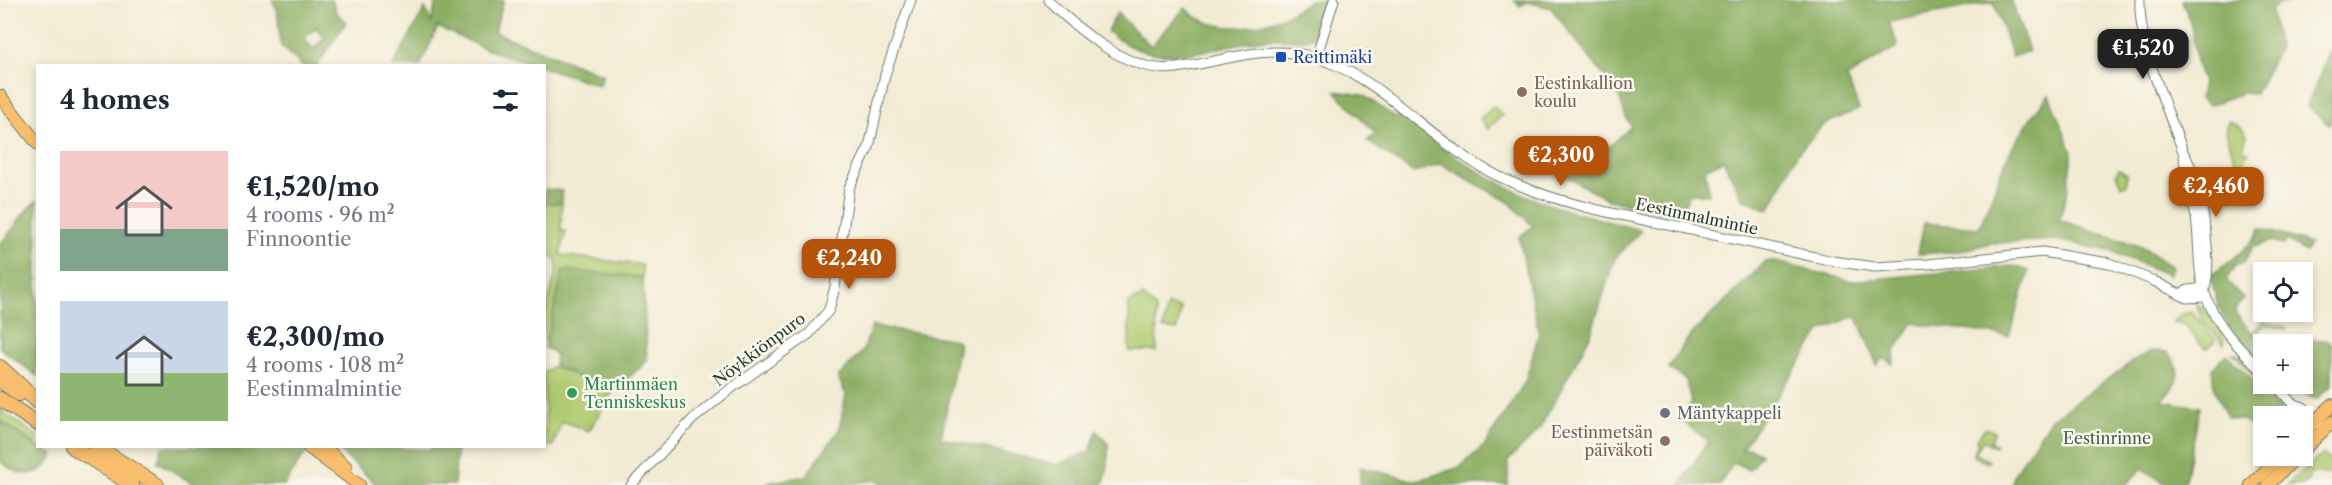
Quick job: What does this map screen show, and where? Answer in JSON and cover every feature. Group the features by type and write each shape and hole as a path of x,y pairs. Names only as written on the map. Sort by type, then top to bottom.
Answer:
{"highway":[{"path":"0,367 36,400"},
{"path":"0,380 36,406"},
{"path":"0,399 36,423"},
{"path":"75,448 132,485"},
{"path":"99,448 157,485"}],"main road":[{"path":"0,96 36,141"},
{"path":"2313,426 2332,405"},
{"path":"309,448 359,485"},
{"path":"325,448 364,485"},
{"path":"2251,485 2270,466"},
{"path":"2268,485 2287,466"}],"street":[{"name":"Nöykkiönpuro","path":"631,485 693,418 808,334 829,310 840,259 849,188 869,147 885,75 911,0"},
{"name":"Eestinmalmintie","path":"1048,0 1073,24 1098,42 1133,61 1152,66 1174,69 1260,51 1286,52 1316,58 1351,73 1373,87 1472,162 1526,189 1581,207 1833,261 1874,267 1928,264 2042,252 2109,263 2132,271 2179,294 2188,290 2206,293"},
{"path":"1316,58 1334,0"},
{"path":"2140,0 2140,16 2145,38 2184,154 2184,166 2196,214 2201,279 2214,313 2233,341 2253,362"},
{"path":"2283,394 2295,406"},
{"path":"2292,403 2300,406"}],"green space":[{"path":"272,0 332,0 336,12 346,22 318,64 300,64 281,46 277,9","holes":["316,28 325,37 313,49 304,38"]},
{"path":"436,0 504,0 494,32 603,75 599,85 546,68 546,64 533,64 486,49 438,27 421,64 394,64 425,8 432,22"},
{"path":"1309,0 1326,0 1315,36 1304,40 1266,39 1184,54 1164,54 1144,51 1125,44 1107,31 1117,13 1151,46 1185,8 1210,23 1239,27 1270,22 1297,9"},
{"path":"1514,0 2011,0 2029,51 2012,57 1994,2 1889,22 1898,46 1847,77 1859,109 1823,125 1797,154 1769,210 1742,198 1723,160 1705,169 1709,194 1689,194 1682,216 1609,200 1559,173 1587,166 1631,127 1616,87 1603,75 1551,8 1527,2 1520,6"},
{"path":"2182,0 2318,0 2277,4 2271,9 2279,47 2255,94 2242,93 2209,105 2200,99 2203,81 2197,66 2191,25"},
{"path":"2330,52 2332,52 2332,119 2329,125 2307,106"},
{"path":"1335,91 1363,95 1396,118 1400,115 1455,156 1516,191 1557,207 1641,230 1614,260 1591,334 1539,430 1508,461 1508,485 1360,485 1360,467 1416,481 1460,467 1485,445 1525,382 1539,333 1519,237 1533,226 1509,202 1441,164 1414,173 1367,141 1376,134"},
{"path":"2049,95 2072,152 2067,195 2059,220 2143,247 2172,267 2169,275 2110,251 2056,240 1991,243 1960,251 1918,254 1924,223 1979,228 2008,155 2032,116"},
{"path":"1494,106 1502,116 1488,129 1480,119"},
{"path":"2229,121 2242,128 2247,135 2243,149 2249,152 2242,168 2236,165 2226,131"},
{"path":"1584,146 1585,155 1569,157 1568,148"},
{"path":"2119,169 2127,174 2127,185 2121,186 2116,174"},
{"path":"546,189 562,191 562,203 546,203"},
{"path":"36,202 36,375 0,348 0,243"},
{"path":"546,203 562,203 561,231 566,231 560,255 642,265 647,361 611,394 589,431 562,421 553,446 546,445 546,371 554,366 556,356 546,348 546,312 557,269 556,258 546,257"},
{"path":"2260,228 2310,244 2306,252 2286,240 2284,245 2272,241 2253,247 2244,263 2236,264 2226,280 2244,299 2236,308 2235,313 2253,334 2253,355 2234,334 2222,315 2211,274 2239,254 2258,234"},
{"path":"1772,261 1851,281 2013,266 2029,271 2009,336 1913,323 1896,348 1893,364 1883,358 1877,365 1856,315 1821,331 1741,450 1750,448 1761,454 1749,470 1734,462 1719,485 1680,485 1708,441 1682,421 1691,403 1686,380 1668,368 1689,337 1765,262"},
{"path":"563,270 642,277 647,361 611,394 601,387 554,366 556,356 546,348"},
{"path":"1143,296 1156,309 1157,351 1129,351 1129,303"},
{"path":"2196,304 2214,322 2222,335 2224,344 2203,321"},
{"path":"1168,305 1181,308 1177,330 1163,328"},
{"path":"2192,311 2216,341 2206,349 2185,324 2173,322 2181,315"},
{"path":"2262,322 2287,327 2287,329 2265,325 2255,334 2252,333"},
{"path":"872,326 956,340 959,344 941,438 1057,465 1090,451 1097,431 1108,444 1108,466 1103,485 886,485 875,480 843,485 765,485 806,476 839,430 846,395 838,377 863,351"},
{"path":"2313,339 2328,341 2332,345 2332,385 2317,399 2306,394 2313,394"},
{"name":"Eestinrinne","path":"2152,351 2167,352 2178,371 2172,389 2162,401 2200,407 2184,485 2167,485 2142,468 2126,485 2012,485 2014,474 2050,420 2139,357"},
{"path":"2232,352 2241,356 2253,369 2253,374"},
{"path":"2226,354 2253,380 2253,394 2267,394 2277,406 2253,406 2253,431 2252,426 2244,421 2227,417 2214,389 2212,369"},
{"path":"2271,394 2276,394 2287,406 2283,406"},
{"path":"0,410 36,435 36,444 0,421"},
{"path":"0,421 36,446 36,448 54,455 42,469 29,474 14,471 0,461"},
{"path":"1984,429 1995,432 1990,441 1996,445 1995,447 1983,440 1975,453 1989,461 1987,463 1973,456 1978,443 1976,441"},
{"path":"162,448 300,448 306,452 284,485 195,485 158,462"},
{"path":"336,448 431,450 432,448 457,448 454,485 377,485"},
{"path":"2323,454 2332,462 2332,475 2310,472 2309,480 2303,485 2287,485 2309,466 2313,466 2313,463"}],"place":[{"name":"Reittimäki","path":"1281,57"},
{"name":"Eestinkallion koulu","path":"1522,92"},
{"name":"Martinmäen Tenniskeskus","path":"572,393"},
{"name":"Mäntykappeli","path":"1665,413"},
{"name":"Eestinmetsän päiväkoti","path":"1665,441"}]}
